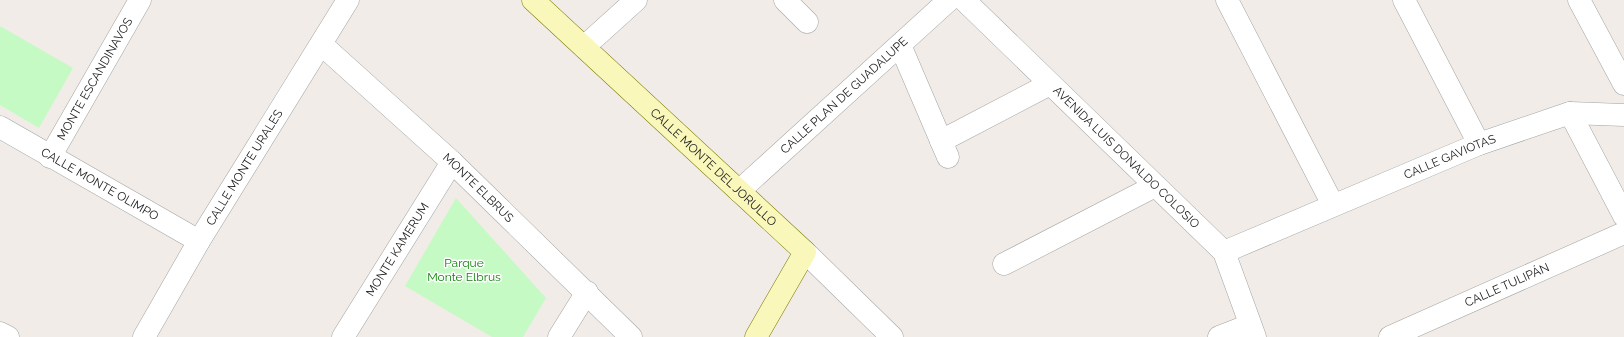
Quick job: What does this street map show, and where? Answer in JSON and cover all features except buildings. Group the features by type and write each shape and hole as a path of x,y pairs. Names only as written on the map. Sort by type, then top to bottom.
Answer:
{"street":[{"name":"MONTE ESCANDINAVOS","path":"50,157 140,0"},
{"name":"CALLE MONTE URALES","path":"144,337 199,241 348,0"},
{"name":"CALLE MONTE DEL JORULLO","path":"533,0 805,252 892,337"},
{"path":"584,47 636,0"},
{"path":"785,0 807,22"},
{"name":"CALLE PLAN DE GUADALUPE","path":"739,191 949,0"},
{"name":"AVENIDA LUIS DONALDO COLOSIO","path":"964,0 1224,252 1252,331"},
{"path":"1227,0 1333,205"},
{"path":"1404,0 1480,144"},
{"path":"1579,0 1624,84"},
{"name":"MONTE ELBRUS","path":"321,44 452,162 632,337"},
{"path":"900,45 944,149 1050,84"},
{"path":"1624,115 1570,113 1624,216"},
{"name":"CALLE GAVIOTAS","path":"1224,252 1480,144 1570,113"},
{"name":"CALLE MONTE OLIMPO","path":"0,127 199,241"},
{"name":"MONTE KAMERUM","path":"343,337 452,162"},
{"path":"1004,264 1155,186"},
{"name":"CALLE TULIPÁN","path":"1390,337 1624,233"},
{"path":"756,337 805,252"},
{"path":"559,337 587,292"},
{"path":"1219,337 1252,331"},
{"path":"0,333 8,337"}],"green space":[{"path":"0,26 73,68 39,128 0,105"},
{"name":"Parque Monte Elbrus","path":"456,198 546,298 523,337 492,337 405,286"}]}
